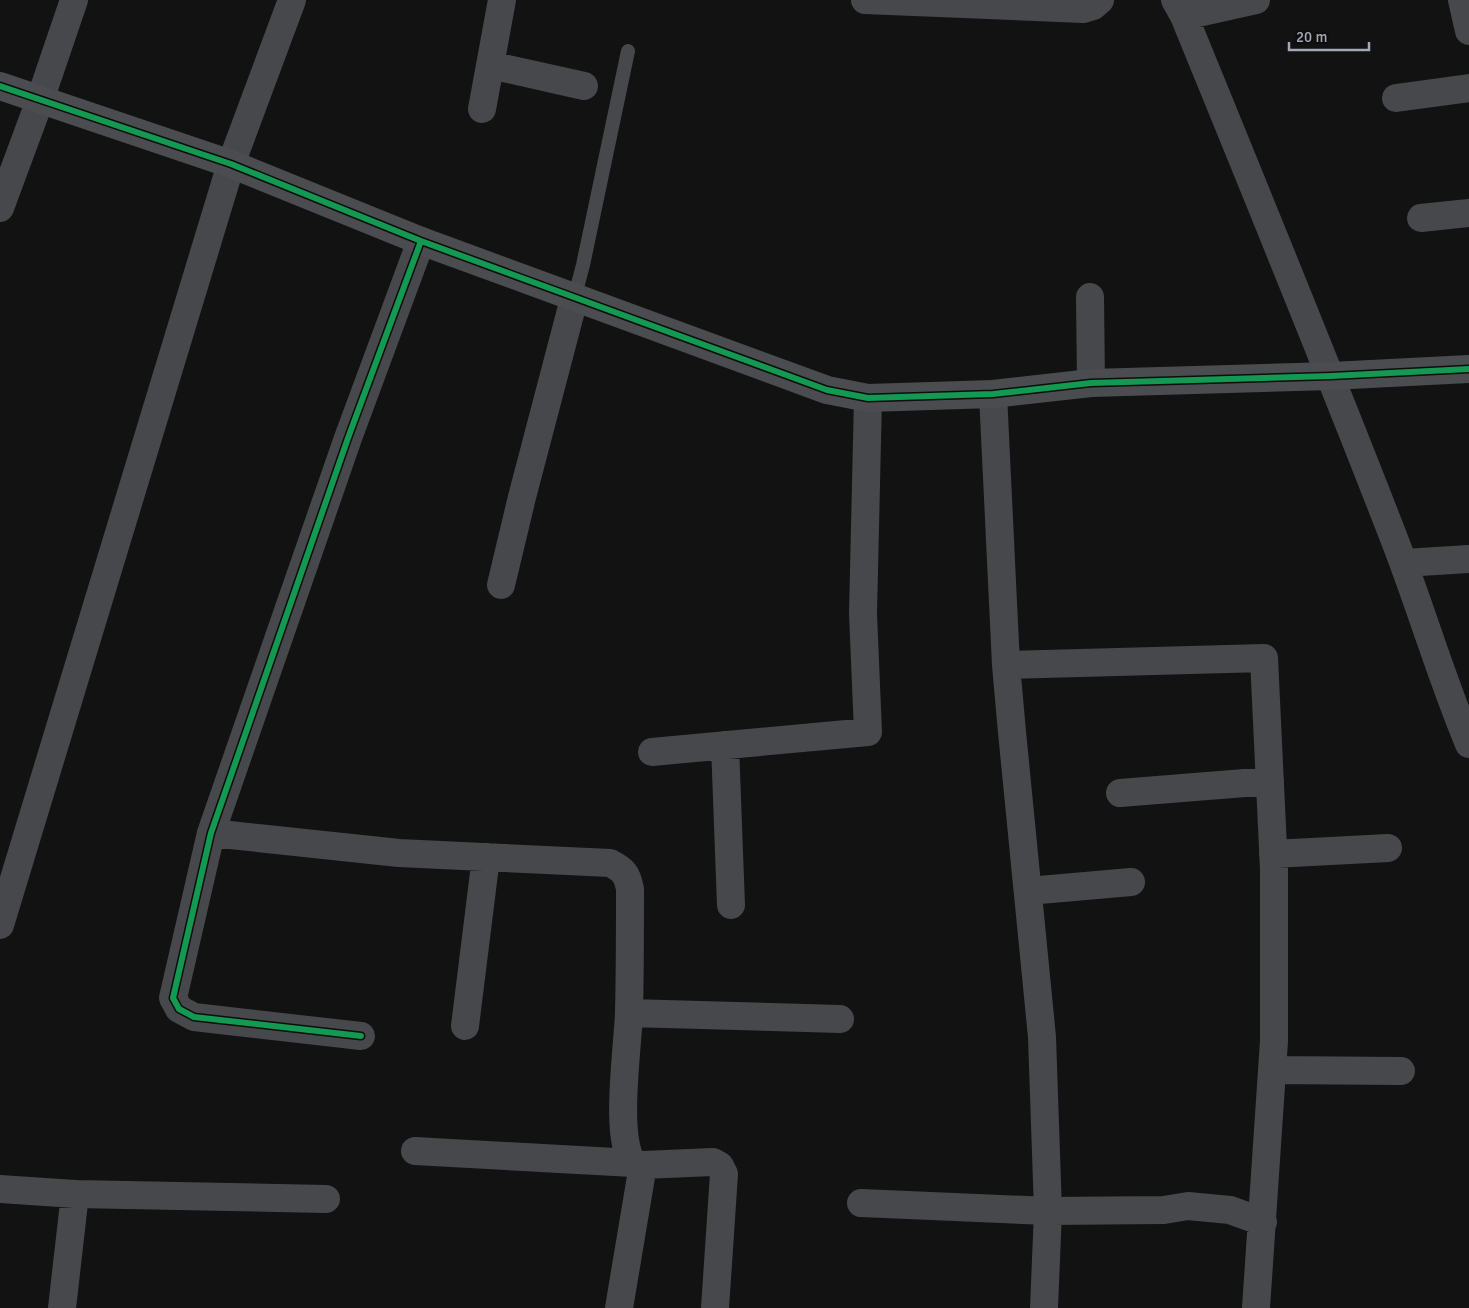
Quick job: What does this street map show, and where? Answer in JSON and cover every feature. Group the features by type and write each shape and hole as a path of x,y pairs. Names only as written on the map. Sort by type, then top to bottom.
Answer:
{"street":[{"path":"0,208 74,0"},
{"path":"0,925 231,164 292,0"},
{"path":"482,109 502,0"},
{"path":"865,0 1083,9 1093,6 1100,0"},
{"path":"1256,0 1180,8 1331,376 1404,563 1449,696 1469,744"},
{"path":"1462,0 1469,31"},
{"path":"490,65 584,86"},
{"path":"0,86 231,164 421,241 574,299 827,390 868,398 993,394 1091,383 1331,376 1469,369"},
{"path":"1396,98 1469,88"},
{"path":"1421,218 1469,213"},
{"path":"361,1036 194,1017 179,1009 173,998 211,833 338,465 421,241"},
{"path":"1090,297 1091,383"},
{"path":"501,585 574,299"},
{"path":"993,394 1006,665 1042,1037 1048,1210 1044,1308"},
{"path":"652,752 868,732 863,614 868,398"},
{"path":"1404,563 1469,559"},
{"path":"1006,665 1264,658 1273,854 1274,1041 1256,1308"},
{"path":"726,745 732,905"},
{"path":"1120,793 1270,781"},
{"path":"211,833 400,853 610,863 618,867 628,876 630,889 629,1013 623,1120 629,1158 638,1164"},
{"path":"1273,854 1388,848"},
{"path":"465,1026 486,857"},
{"path":"1028,891 1131,882"},
{"path":"629,1013 840,1019"},
{"path":"1272,1070 1401,1071"},
{"path":"415,1151 638,1164 713,1162 720,1166 724,1174 714,1308"},
{"path":"619,1308 638,1164"},
{"path":"0,1189 75,1194 326,1199"},
{"path":"62,1308 75,1194"},
{"path":"861,1203 1048,1210 1164,1210 1188,1206 1230,1210 1262,1222"}],"lane":[{"path":"574,299 584,265 628,51"}],"cycle path":[{"path":"0,86 231,164 421,241 827,390 868,398 993,394 1091,383 1331,376 1469,369"},
{"path":"361,1036 194,1017 179,1009 173,998 211,833 348,438 421,241"}]}
